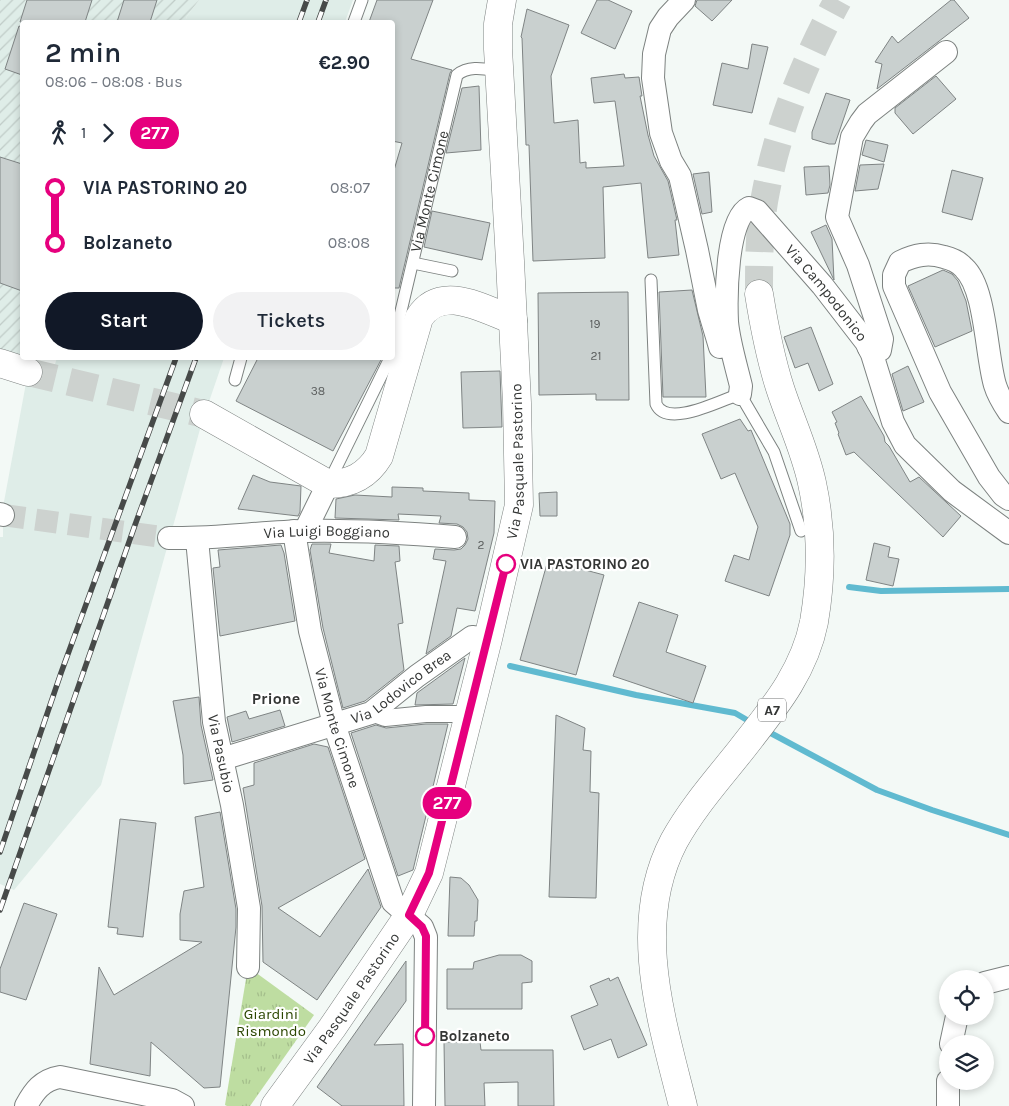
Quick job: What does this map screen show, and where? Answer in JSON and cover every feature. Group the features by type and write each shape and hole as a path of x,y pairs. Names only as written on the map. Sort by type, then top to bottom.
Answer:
{"main road":[{"name":"Via Pasquale Pastorino","path":"275,1106 332,1028 409,915 429,873 470,714 519,505 513,320 499,71 498,24 502,0"},
{"name":"A7","path":"683,1106 667,1043 652,960 652,932 659,882 666,860 685,822 785,693 798,670 813,625 820,575 820,543 812,481 780,387 765,335 759,294"},
{"path":"204,414 330,479 345,483 360,477 372,467 379,456 419,318 426,309 440,301 449,299 466,302 513,320"},
{"path":"0,363 28,372"}],"street":[{"name":"Via Campodonico","path":"684,0 668,17 660,29 656,42 653,78 656,104 661,134 671,161 680,176 709,310 734,389 740,394"},
{"path":"869,348 880,350 882,339 858,265 837,217 852,138 867,114 946,52"},
{"name":"Via Campodonico","path":"740,394 741,386 728,324 728,280 734,230 739,216 748,208 756,212 822,285 866,342 893,422 906,445 952,491 1009,533"},
{"path":"1009,412 1000,399 995,384 979,300 973,282 965,269 953,260 937,255 916,255 900,262 894,275 894,286 940,392 989,477 1003,495 1009,499"},
{"path":"300,531 330,479"},
{"name":"Via Luigi Boggiano","path":"169,538 300,531 455,537"},
{"name":"Via Monte Cimone","path":"300,531 310,631 334,724 393,902 422,927 426,936 424,1106"},
{"name":"Via Pasubio","path":"197,538 214,722 232,805 249,908 248,967"},
{"name":"Via Lodovico Brea","path":"222,760 371,713 417,676 472,637 488,639"},
{"path":"371,713 385,718 426,714 470,714"},
{"path":"994,980 1009,976"},
{"path":"26,1106 41,1084 52,1078 60,1077 174,1104"},
{"path":"948,1090 948,1106"}],"lane":[{"path":"355,20 362,0"},
{"name":"Via Monte Cimone","path":"395,337 457,75 461,71 472,68 499,71"},
{"path":"413,263 452,270"},
{"path":"651,280 656,404 658,409 665,414 673,416 710,406 740,394"},
{"path":"235,380 240,360"},
{"path":"330,479 389,360"},
{"name":"Via Campodonico","path":"740,394 774,452 801,531"}],"shaded area":[{"path":"0,0 199,0 186,20 20,20 20,356 0,350"},
{"path":"199,0 353,0 346,20 186,20"},
{"path":"56,360 223,360 202,422 101,785 14,890 0,884 0,537 3,537 3,507 29,367 54,367"}],"green space":[{"name":"Giardini Rismondo","path":"248,967 314,1015 250,1106 227,1106 225,1105"}],"building":[{"path":"27,0 92,0 86,20 21,20"},
{"path":"124,0 157,0 151,20 118,20"},
{"path":"377,0 433,0 411,59 452,70 399,288 395,288 395,167 402,143 395,142 395,20 370,20"},
{"path":"597,0 608,0 632,11 615,49 581,33"},
{"path":"697,0 732,0 712,21 695,6"},
{"path":"951,0 954,0 969,18 877,89 882,64 875,62 892,36 898,43"},
{"path":"527,9 569,25 551,76 554,123 578,120 580,163 586,162 586,168 624,166 615,101 594,103 591,78 624,74 625,78 639,77 642,96 640,96 648,135 654,156 668,181 677,220 675,220 679,255 648,258 641,183 603,187 605,258 533,261 529,145 526,145 521,37"},
{"path":"19,26 20,26 20,74 5,69"},
{"path":"752,44 768,47 752,113 713,105 722,63 748,69"},
{"path":"936,76 956,99 913,134 895,113 895,108"},
{"path":"479,86 481,150 446,153 462,88"},
{"path":"826,93 850,100 835,144 812,139 812,132"},
{"path":"866,140 888,145 884,162 862,155"},
{"path":"0,157 20,163 20,290 0,283"},
{"path":"884,164 878,189 855,191 860,165"},
{"path":"829,166 830,185 828,193 806,195 804,167"},
{"path":"952,170 983,178 972,220 942,212"},
{"path":"709,172 712,212 702,214 693,174"},
{"path":"432,211 490,223 482,260 424,247"},
{"path":"826,225 832,239 834,280 811,232"},
{"path":"943,270 952,274 958,281 966,301 972,331 935,347 908,286"},
{"path":"692,290 703,336 706,397 663,397 659,292"},
{"path":"628,292 629,400 596,400 596,394 539,395 538,293"},
{"path":"811,327 833,384 819,391 808,363 795,368 784,337"},
{"path":"257,360 381,360 333,451 236,401"},
{"path":"908,366 924,402 903,411 892,374"},
{"path":"500,371 502,427 463,428 461,372"},
{"path":"861,396 884,436 885,442 910,482 919,477 961,516 943,537 854,452 846,455 835,423 837,422 832,412"},
{"path":"740,419 748,431 751,430 790,524 790,535 769,596 725,581 734,555 749,560 758,527 735,473 721,479 702,434"},
{"path":"253,475 270,482 301,486 300,512 298,516 238,509"},
{"path":"392,487 423,488 423,491 469,493 469,500 495,501 494,533 475,611 457,608 451,636 426,654 446,561 433,559 435,549 461,549 468,539 467,532 457,524 439,523 441,516 398,514 399,520 335,518 336,499 355,495 392,497"},
{"path":"557,492 557,516 540,516 539,493"},
{"path":"874,543 890,547 888,557 899,559 893,586 866,580"},
{"path":"312,544 331,544 329,553 374,561 375,545 399,546 400,561 395,562 403,623 398,624 404,670 365,701 343,708 323,628 310,550"},
{"path":"281,545 284,553 295,621 220,636 213,568 220,567 218,550"},
{"path":"548,560 604,575 576,675 520,660"},
{"path":"639,602 678,615 666,652 706,666 693,703 613,676"},
{"path":"465,658 453,704 415,705 417,693"},
{"path":"199,697 201,725 213,780 184,784 183,755 173,701"},
{"path":"280,710 285,726 232,742 227,717 246,711 249,719"},
{"path":"556,715 585,728 583,750 591,751 590,792 599,793 596,898 549,897"},
{"path":"448,724 413,870 398,876 351,733 376,725 386,728"},
{"path":"314,744 328,747 365,859 278,908 320,937 368,869 381,907 317,1000 263,962 262,906 243,788 254,785 254,763"},
{"path":"220,812 236,909 236,927 220,1087 204,1088 151,1042 150,1076 90,1064 99,967 114,995 202,942 180,940 180,914 184,891 204,887 195,817"},
{"path":"120,819 156,823 143,937 117,934 118,928 108,927"},
{"path":"450,877 461,878 469,885 478,900 474,936 448,936"},
{"path":"24,903 57,914 26,1000 0,992 0,969"},
{"path":"499,955 521,955 532,961 532,982 522,983 522,1009 447,1009 447,969 473,969 474,962"},
{"path":"406,961 406,1001 374,1045 403,1044 404,1106 342,1106 317,1087"},
{"path":"618,977 647,1045 618,1058 611,1039 584,1050 571,1016 598,1005 590,986 609,978 610,981"},
{"path":"444,1042 480,1042 481,1050 553,1050 554,1106 518,1106 518,1082 484,1083 485,1106 445,1106"}],"waterway":[{"path":"849,587 881,591 1009,589"},
{"path":"510,666 636,695 735,713 754,724"},
{"path":"765,730 877,790 1009,835"}],"tunnel":[{"path":"759,294 759,255 762,217 771,166 794,93 838,0"},
{"path":"28,372 204,414"},
{"path":"3,515 169,538"}],"railway":[{"path":"300,20 307,0"},
{"path":"319,20 326,0"},
{"path":"0,852 61,673 175,360"},
{"path":"0,910 135,525 195,360"}],"bus line":[{"name":"277","path":"425,1036 426,936 422,927 409,915 429,873 506,564"}],"place":[{"name":"VIA PASTORINO 20","path":"506,564"},
{"name":"Bolzaneto","path":"425,1036"}],"district":[{"name":"Prione","path":"276,698"}]}
